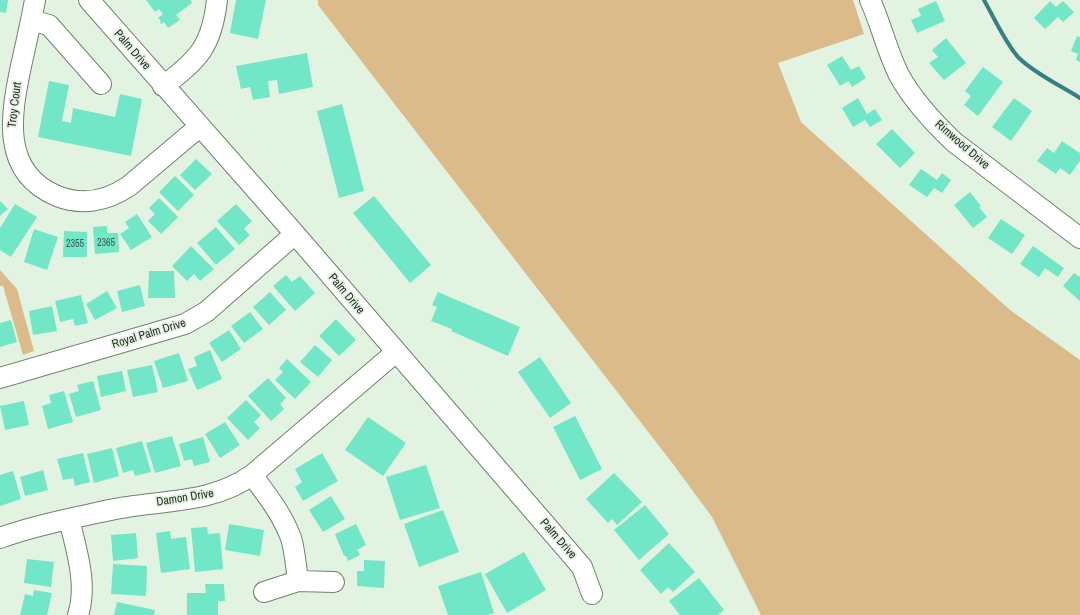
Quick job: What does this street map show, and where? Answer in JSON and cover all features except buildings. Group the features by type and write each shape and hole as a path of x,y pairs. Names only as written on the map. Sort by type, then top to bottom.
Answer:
{"street":[{"name":"Troy Court","path":"35,0 13,106 11,131 13,145 18,159 26,173 36,183 49,192 75,201 103,199 117,194 129,186 199,127"},
{"name":"Palm Drive","path":"89,0 582,567 592,594"},
{"path":"163,86 188,67 210,38 214,26 217,0"},
{"name":"Rimwood Drive","path":"870,0 899,75 939,127 954,142 1080,238"},
{"path":"31,20 49,25 101,84"},
{"name":"Royal Palm Drive","path":"0,378 185,324 206,312 294,234"},
{"name":"Damon Drive","path":"0,538 22,530 126,507 215,494 239,484 252,475 396,352"},
{"path":"252,475 270,499 291,539 298,581"},
{"path":"69,519 82,581 82,597 78,615"},
{"path":"264,592 298,581 334,582"}],"shaded area":[{"path":"318,0 853,0 864,34 778,63 801,122 1010,310 1080,360 1080,615 761,615 712,517 673,464 318,5"},
{"path":"0,270 17,289 34,351 23,355 3,286 0,286"}],"waterway":[{"path":"984,0 1014,53 1025,64 1080,98"}]}
